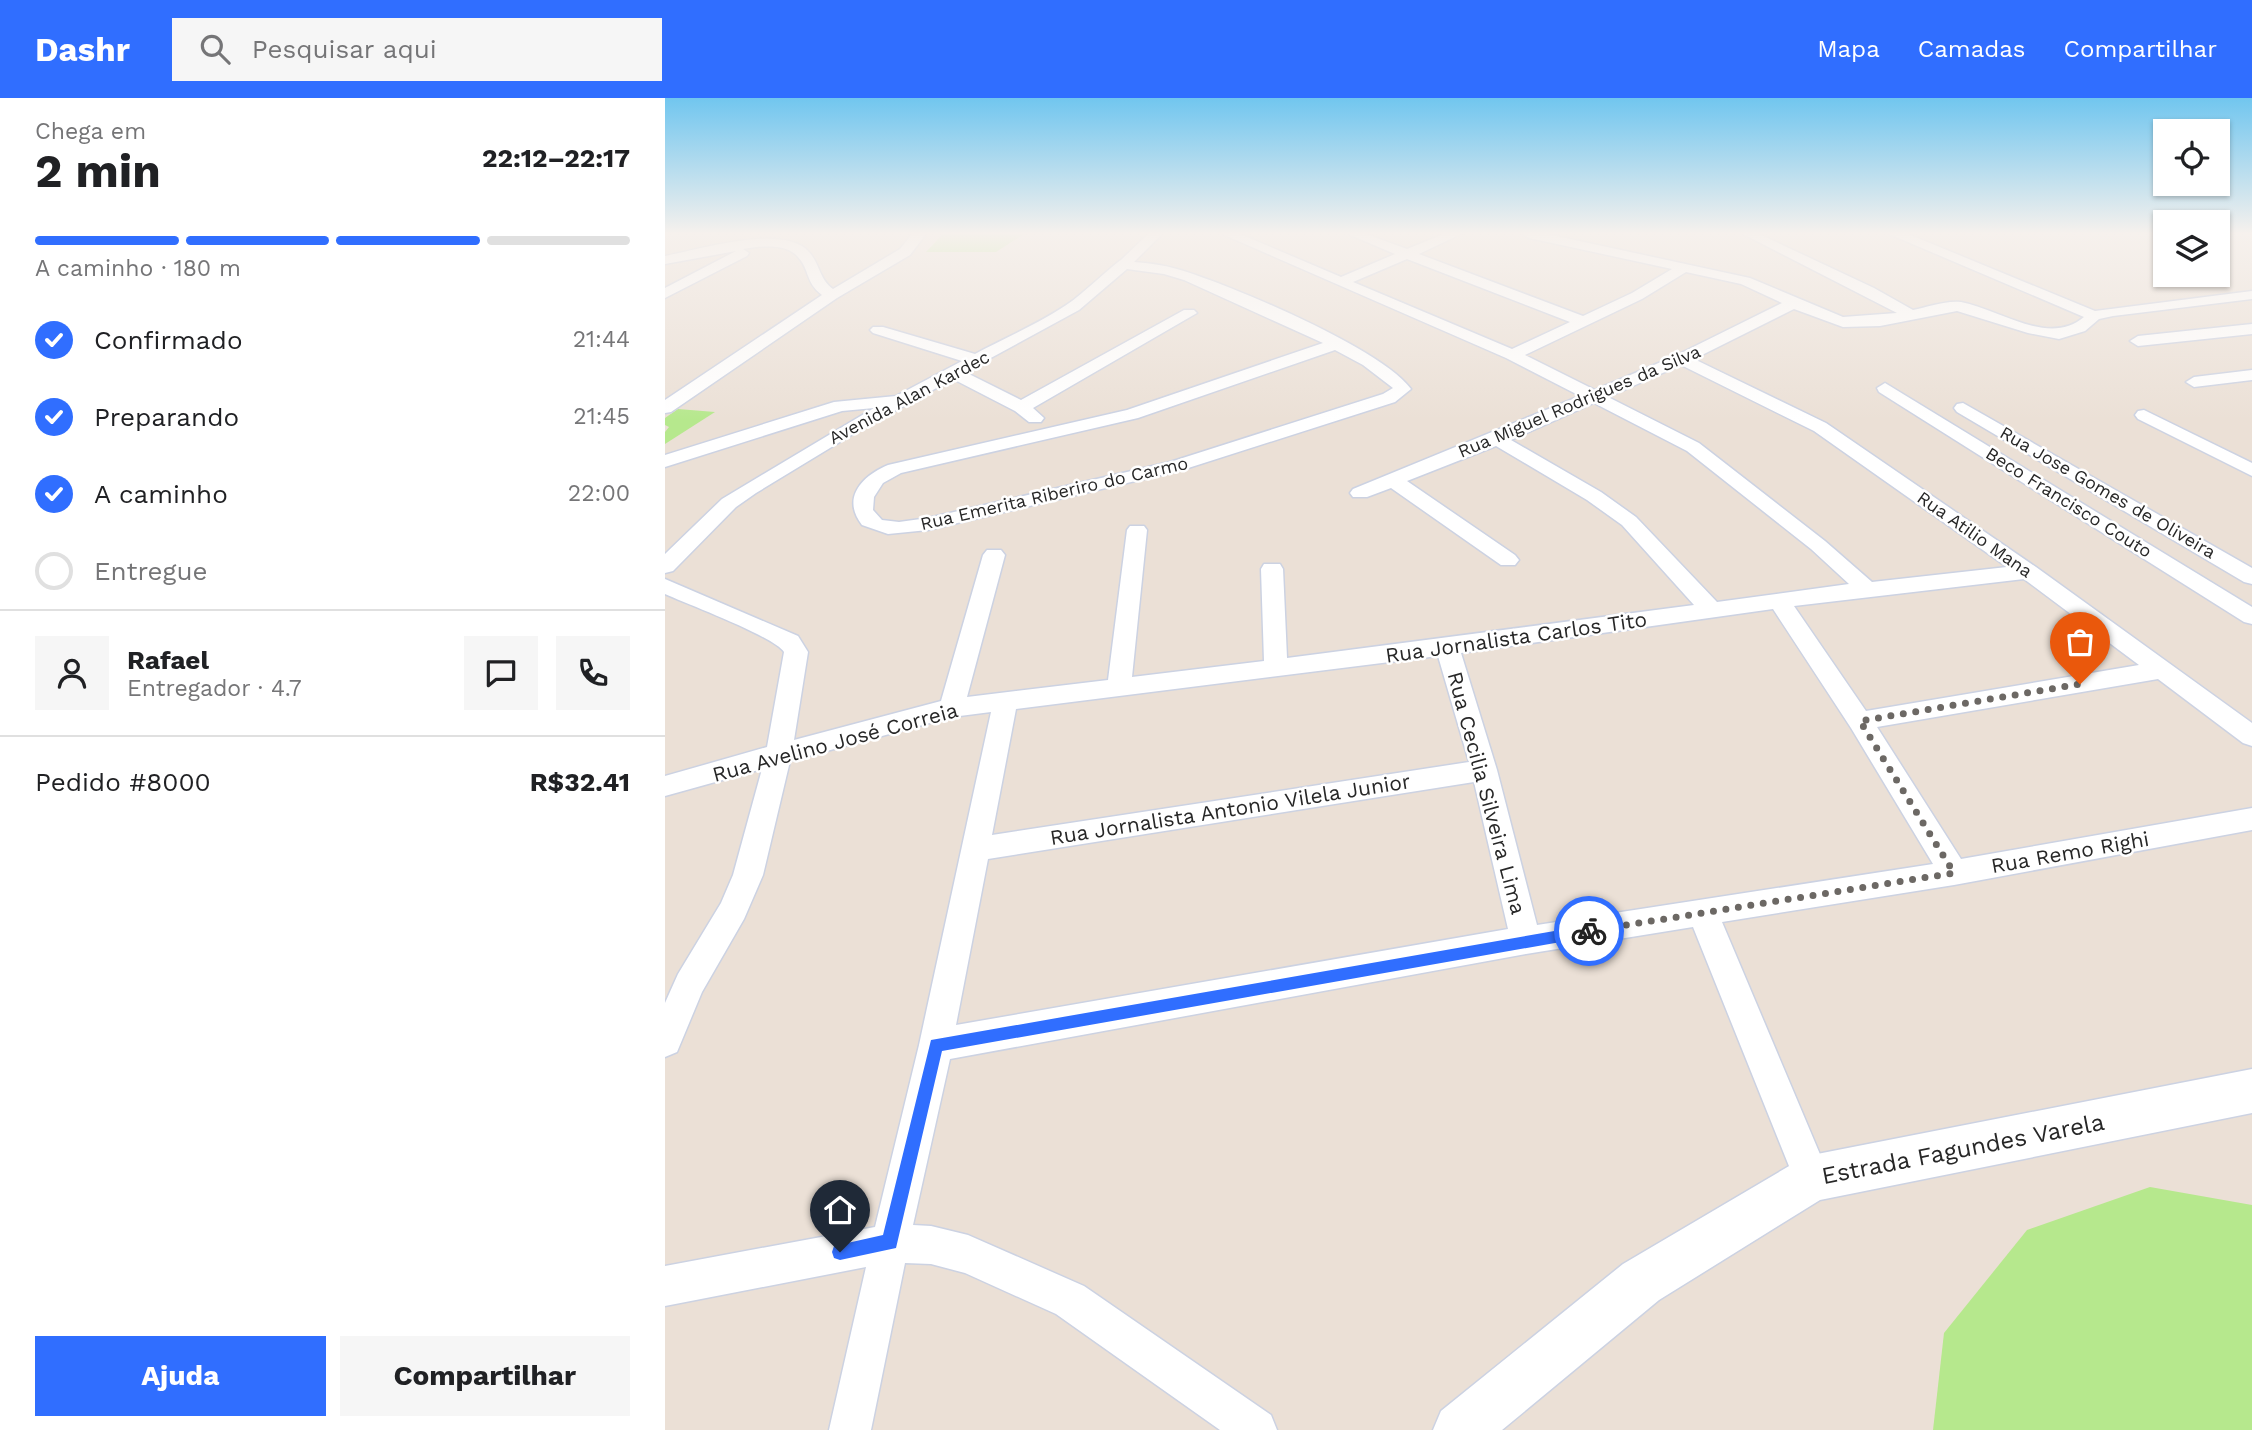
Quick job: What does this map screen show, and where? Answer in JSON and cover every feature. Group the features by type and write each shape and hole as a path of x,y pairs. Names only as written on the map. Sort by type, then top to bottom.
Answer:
{"street":[{"path":"665,408 830,296"},
{"name":"Avenida Alan Kardec","path":"665,566 729,503 748,489 901,400 1074,307 1088,296"},
{"path":"1236,296 1336,344"},
{"path":"1377,296 1512,355 1693,447 1818,545 1867,589"},
{"path":"1518,296 1585,322"},
{"path":"1512,355 1585,322 1632,296"},
{"path":"1779,296 1825,317 1852,323 1880,321 1958,306 2033,330 2059,334 2080,328 2094,316 2247,296"},
{"path":"1879,296 1909,314"},
{"path":"2048,296 2094,316"},
{"path":"2236,299 2252,307"},
{"name":"Rua Miguel Rodrigues da Silva","path":"1360,493 1497,439 1681,359 1794,303"},
{"path":"1021,407 1189,313"},
{"path":"2138,341 2252,328"},
{"path":"878,330 977,360"},
{"name":"Rua Emerita Riberiro do Carmo","path":"1336,344 1391,375 1402,383 1403,389 1389,398 1175,466 928,524 881,527 869,522 863,514 862,503 869,487 878,477 895,468 1132,414 1336,344"},
{"name":"Rua Atilio Mana","path":"1681,359 1820,427 2028,572 2252,736"},
{"path":"954,373 1021,407 1053,431"},
{"path":"2194,382 2252,375"},
{"name":"Beco Francisco Couto","path":"1885,388 2252,617"},
{"path":"665,461 840,406 901,400"},
{"name":"Rua Jose Gomes de Oliveira","path":"1963,408 2252,576"},
{"path":"2144,415 2252,470"},
{"path":"1497,439 1594,496 1629,521 1712,611"},
{"path":"1393,480 1508,560"},
{"path":"1119,688 1137,530"},
{"path":"952,708 994,555"},
{"path":"1272,569 1276,668"},
{"name":"Rua Jornalista Carlos Tito","path":"1005,703 1780,603 1867,589 2028,572"},
{"path":"665,586 771,632 794,646 796,652 779,754 748,874 733,910 689,984 665,1041"},
{"path":"1780,603 1860,721 1954,873"},
{"name":"Rua Cecilia Silveira Lima","path":"1447,647 1484,770 1526,940"},
{"path":"1860,721 2162,670"},
{"path":"850,1430 936,1045 1005,703"},
{"name":"Rua Avelino José Correia","path":"665,786 890,723 952,708 1005,703"},
{"name":"Rua Jornalista Antonio Vilela Junior","path":"976,849 1484,770"},
{"name":"Rua Remo Righi","path":"936,1045 1526,940 1954,873 2252,819"},
{"path":"1703,914 1812,1178"},
{"name":"Estrada Fagundes Varela","path":"1459,1430 1641,1282 1812,1178 2252,1091"},
{"path":"665,1286 890,1242 931,1245 968,1254 1070,1300 1256,1430"}],"green space":[{"path":"678,409 715,412 665,444 665,432 669,427 665,425 665,418"},
{"path":"2150,1187 2252,1205 2252,1430 1933,1430 1944,1333 2027,1230"}],"way so far":[{"path":"1589,931 1954,873 1860,721 2080,684"}],"route":[{"path":"840,1252 890,1242 936,1045 1589,931"}]}
